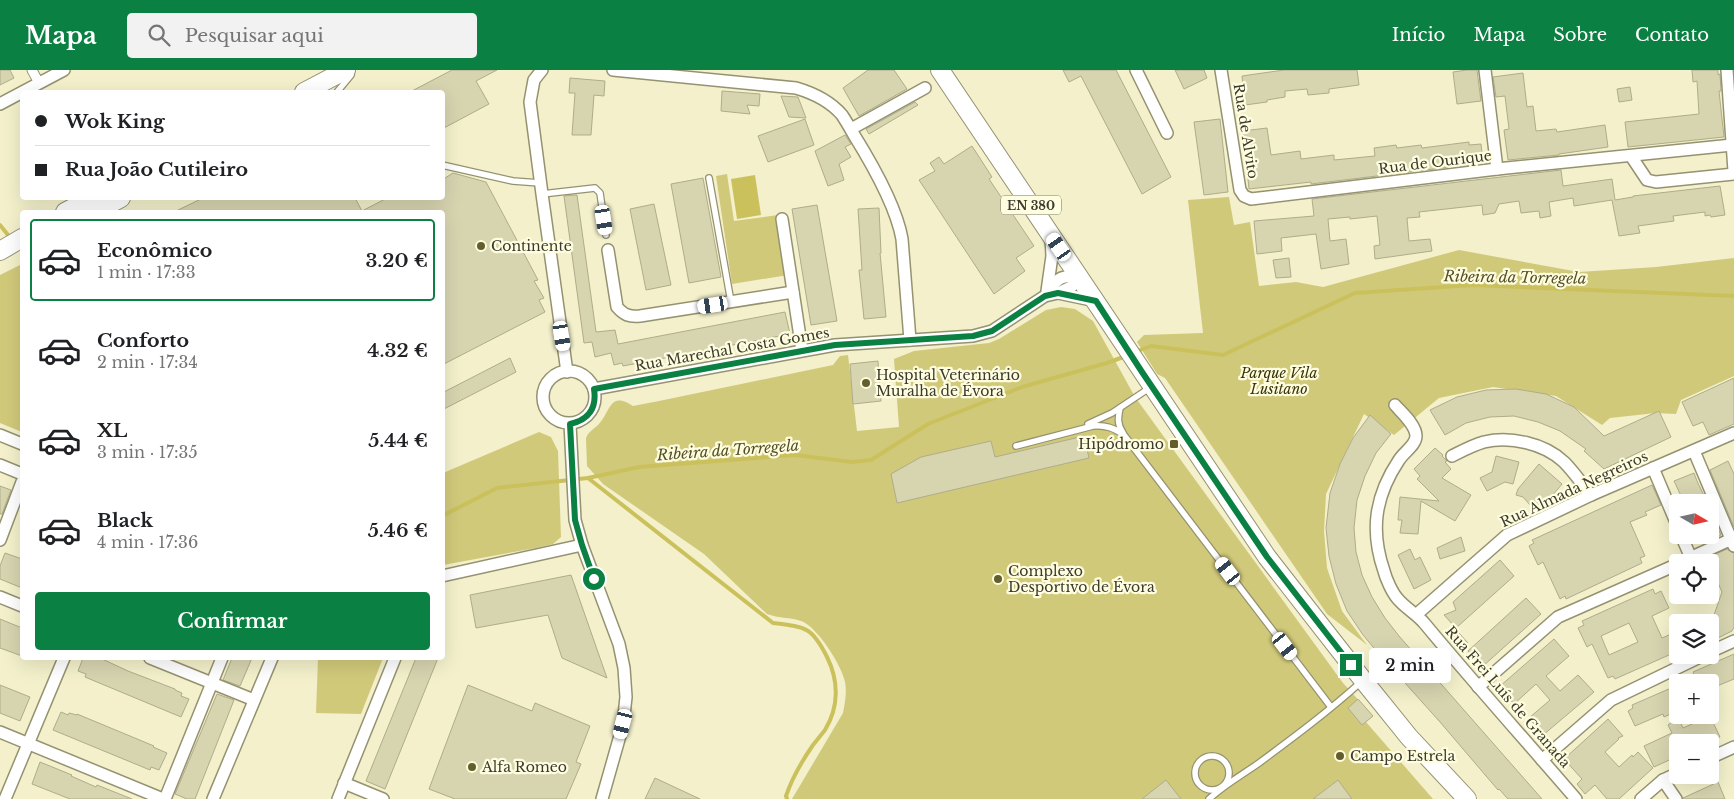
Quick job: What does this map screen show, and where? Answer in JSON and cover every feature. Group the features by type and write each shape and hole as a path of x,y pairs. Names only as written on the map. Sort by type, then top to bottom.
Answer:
{"main road":[{"path":"308,90 346,70"},
{"name":"EN 380","path":"940,70 1267,557 1409,737 1467,799"},
{"path":"69,210 88,200"},
{"path":"99,210 117,200"},
{"path":"1,256 20,240"},
{"path":"1,256 20,251"}],"street":[{"path":"32,70 41,88 64,70"},
{"path":"542,70 534,80 530,102 567,372"},
{"path":"613,70 796,88 810,92 834,108 842,116 864,150 899,223 910,340"},
{"path":"1136,70 1167,133"},
{"name":"Rua de Alvito","path":"1221,70 1240,190 1244,196"},
{"path":"1485,70 1497,169"},
{"path":"1631,156 1647,180 1656,182 1734,173 1727,70"},
{"path":"850,129 924,88"},
{"path":"0,104 20,96"},
{"name":"Rua de Ourique","path":"1244,196 1251,199 1497,169 1732,146"},
{"path":"782,219 802,350"},
{"path":"1050,234 1052,256 1050,293 1096,301"},
{"path":"608,250 617,307 623,314 631,316 793,292"},
{"name":"Rua Marechal Costa Gomes","path":"594,389 835,345 973,336 992,331 1050,293 1055,281 1067,276 1080,277"},
{"path":"574,372 586,378 594,389 595,399 593,408 588,416 580,422 570,424 560,422 551,416 545,407 543,395 547,384 556,375 574,372"},
{"name":"Rua Frei Luís de Granada","path":"1395,405 1413,426 1416,434 1415,442 1400,458 1386,482 1378,506 1377,549 1384,574 1397,598 1417,614 1576,799"},
{"path":"570,424 575,520 582,545 619,644 624,668 626,697 623,724 602,799"},
{"name":"Rua Almada Negreiros","path":"1417,614 1507,535 1591,495 1734,433"},
{"path":"0,435 20,443"},
{"path":"1452,456 1483,442 1505,439 1531,444 1550,452 1563,461 1591,495"},
{"path":"1694,451 1733,541 1702,554"},
{"path":"0,465 20,473"},
{"path":"1653,468 1669,506"},
{"path":"0,540 20,487"},
{"path":"445,575 582,545"},
{"path":"1478,687 1558,617 1669,568"},
{"path":"0,597 20,605"},
{"path":"1719,648 1733,641"},
{"path":"5,799 63,660"},
{"path":"155,660 254,700"},
{"path":"0,732 164,799 221,660"},
{"path":"213,799 271,660"},
{"path":"338,799 394,660"},
{"path":"1542,760 1611,700 1685,664"},
{"path":"1719,754 1734,747"},
{"path":"1641,799 1663,780 1669,778"},
{"path":"1663,780 1676,799"},
{"path":"344,783 384,799"}],"lane":[{"path":"339,90 354,70"},
{"path":"445,166 541,188 595,188 600,193 606,234"},
{"path":"708,178 731,302"},
{"path":"1016,446 1080,428 1112,413 1152,386"},
{"path":"1120,408 1119,427 1331,707"},
{"path":"1080,428 1105,426 1115,428 1124,434"},
{"path":"1209,799 1223,786 1289,741 1363,680"},
{"path":"1210,756 1216,756 1225,762 1228,766 1229,777 1223,786 1212,790 1206,789 1198,782 1196,771 1200,761 1210,756"}],"green space":[{"path":"727,174 734,221 778,215 788,275 732,284 716,176"},
{"name":"Parque Vila Lusitano","path":"1229,197 1234,225 1250,222 1259,286 1296,282 1323,287 1459,250 1579,272 1656,267 1734,258 1734,376 1681,400 1676,414 1656,413 1610,418 1602,425 1556,396 1493,387 1439,398 1394,435 1364,414 1326,494 1324,531 1327,568 1342,611 1367,645 1327,614 1165,378 1157,374 1137,342 1144,335 1203,333 1188,200"},
{"path":"20,265 20,431 0,423 0,275"},
{"name":"Complexo Desportivo de Évora","path":"1061,307 1075,309 1093,321 1135,397 1343,683 1373,716 1366,722 1433,799 792,799 843,713 846,694 845,682 834,657 821,638 807,624 767,614 704,554 603,484 587,466 587,436 603,419 615,401 625,402 633,406 659,401 833,365 840,356 848,355 857,431 899,427 894,359 914,351 989,343 999,339 1046,310"},
{"path":"539,432 551,437 558,451 561,537 553,544 445,565 445,472"},
{"path":"318,660 382,660 361,714 316,713"}],"shaded area":[{"path":"755,175 761,215 737,219 731,179"}],"building":[{"path":"0,70 10,70 14,78 0,85"},
{"path":"452,70 497,70 476,81 489,104 445,127 445,90 414,90"},
{"path":"868,70 894,70 907,89 859,116 843,88"},
{"path":"1063,70 1116,70 1171,177 1142,194 1081,76 1069,82"},
{"path":"1175,70 1204,70 1207,78 1184,89"},
{"path":"1284,70 1357,70 1359,85 1329,89 1329,93 1308,95 1307,89 1285,91 1285,97 1245,105 1242,76"},
{"path":"1477,70 1481,101 1457,104 1453,72"},
{"path":"1692,70 1718,70 1718,75 1720,74 1721,91 1719,91 1724,137 1628,147 1625,122 1699,114 1697,81 1693,82"},
{"path":"1523,73 1527,107 1533,106 1536,131 1556,129 1557,132 1605,125 1608,147 1559,155 1508,160 1504,130 1509,129 1505,96 1496,97 1493,77"},
{"path":"570,78 605,81 604,96 594,95 591,135 572,135 575,93 569,93"},
{"path":"1630,87 1632,100 1619,102 1617,89"},
{"path":"722,91 760,94 759,106 747,105 750,114 721,111"},
{"path":"781,96 798,97 806,118 789,117"},
{"path":"915,102 918,105 869,134 866,129"},
{"path":"805,119 814,145 768,162 758,136"},
{"path":"1220,119 1228,192 1204,195 1194,122"},
{"path":"1267,128 1271,155 1300,151 1301,159 1334,155 1334,160 1375,156 1374,148 1396,145 1397,148 1421,145 1422,148 1469,142 1469,145 1481,144 1483,163 1311,184 1311,182 1249,189 1243,131"},
{"path":"845,135 851,144 845,147 851,157 839,164 844,180 828,186 815,151"},
{"path":"972,146 992,177 989,179 1034,246 1016,258 1025,271 994,294 919,180 935,171 930,163 939,157 944,164"},
{"path":"1561,170 1563,186 1612,179 1615,200 1633,196 1720,186 1725,215 1711,217 1710,215 1705,216 1705,212 1673,216 1674,221 1638,226 1640,233 1619,236 1612,200 1574,206 1573,198 1549,202 1551,216 1540,218 1539,211 1521,213 1519,201 1499,204 1495,213 1483,215 1482,205 1419,212 1420,217 1407,218 1409,241 1430,239 1432,251 1375,259 1374,246 1380,245 1377,216 1328,219 1330,241 1346,239 1349,264 1321,269 1316,234 1281,238 1282,251 1257,254 1254,221 1314,216 1312,199"},
{"name":"Continente","path":"453,173 486,182 538,280 534,281 544,298 539,300 545,312 445,363 445,210 364,210 383,200 445,200 445,178"},
{"path":"703,178 721,277 689,283 671,184"},
{"path":"577,195 596,332 615,330 618,344 785,312 790,334 623,366 622,363 614,365 611,353 595,357 592,342 584,343 564,196"},
{"name":"Continente","path":"199,200 356,200 361,210 178,210"},
{"path":"654,204 671,285 646,290 630,209"},
{"path":"817,205 837,321 811,325 792,209"},
{"path":"879,208 880,253 886,317 864,319 859,270 862,270 858,209"},
{"path":"1289,258 1291,277 1276,278 1273,260"},
{"path":"510,358 516,372 445,408 445,391"},
{"name":"Hospital Veterinário Muralha de Évora","path":"878,361 881,401 853,404 850,364"},
{"path":"1734,378 1734,424 1709,435 1703,422 1693,426 1682,402"},
{"path":"1516,389 1546,394 1574,407 1604,436 1659,411 1671,437 1604,469 1584,451 1586,449 1560,431 1538,422 1514,416 1490,417 1466,423 1445,435 1430,410 1457,397 1486,390"},
{"path":"1370,415 1391,434 1376,453 1365,476 1357,500 1354,528 1356,552 1362,575 1372,597 1399,636 1542,799 1508,799 1498,790 1379,654 1347,611 1336,584 1329,556 1326,528 1330,493 1340,464 1353,438"},
{"path":"1084,436 1089,458 897,503 891,474 921,457 991,441 995,457"},
{"path":"1435,448 1443,455 1447,461 1445,462 1451,469 1442,478 1471,495 1455,521 1421,501 1418,534 1400,533 1402,520 1398,520 1400,497 1439,501 1417,479 1420,476 1414,469"},
{"path":"1496,456 1519,462 1513,484 1505,482 1487,491 1480,478 1492,472"},
{"path":"1728,461 1734,474 1734,527 1710,470"},
{"path":"1539,464 1562,484 1547,502 1545,500 1535,507 1531,506 1523,497 1516,495 1518,489"},
{"path":"1694,473 1703,494 1680,494 1674,481"},
{"path":"1652,485 1661,505 1645,512 1647,515 1630,522 1645,556 1640,558 1642,563 1566,599 1565,596 1560,599 1543,562 1538,565 1529,546 1534,543 1532,540"},
{"path":"0,486 11,490 2,514 0,514"},
{"path":"1461,537 1465,551 1440,559 1437,548"},
{"path":"1410,549 1415,560 1420,557 1431,580 1414,589 1398,555"},
{"path":"1727,549 1734,553 1734,627 1732,631 1719,638 1719,614 1714,614 1722,592 1719,585 1719,554 1716,554"},
{"path":"5,553 20,558 20,587 0,579 0,566"},
{"path":"1500,560 1514,576 1456,628 1444,615 1456,610 1453,602"},
{"path":"571,575 607,678 562,658 548,615 476,628 470,595"},
{"path":"1653,589 1655,594 1661,591 1669,608 1652,616 1662,638 1669,635 1669,655 1615,679 1613,676 1608,678 1592,644 1587,647 1578,628 1584,625 1582,621","holes":["1629,623 1638,642 1609,655 1601,636"]},
{"path":"1526,598 1541,614 1482,667 1468,651"},
{"path":"0,619 20,627 20,655 0,648"},
{"path":"1458,632 1468,643 1459,651 1450,640"},
{"path":"1554,639 1569,656 1546,676 1560,691 1578,675 1594,692 1543,735 1529,718 1550,700 1536,684 1514,704 1499,687"},
{"path":"1734,654 1734,679 1719,685 1719,674 1694,674 1693,672 1711,664 1719,664 1719,661"},
{"path":"82,660 104,660 175,689 182,693 181,696 189,699 181,717 85,677 86,674 78,671"},
{"path":"231,660 251,660 240,686 223,680"},
{"path":"415,660 437,660 385,789 366,781"},
{"path":"0,685 30,697 20,721 0,713"},
{"path":"468,685 532,711 535,703 590,726 576,762 581,764 566,799 455,799 429,789"},
{"path":"1669,689 1669,715 1664,717 1663,714 1635,726 1628,711 1633,708 1632,705"},
{"path":"217,694 234,700 195,799 187,799 175,794"},
{"path":"1358,699 1373,716 1362,725 1348,708"},
{"path":"61,712 68,715 69,713 77,714 167,753 159,770 151,767 150,770 53,730"},
{"path":"1608,719 1623,736 1618,738 1605,752 1619,767 1638,752 1653,768 1619,799 1607,799 1595,785 1585,794 1577,784 1582,779 1564,759"},
{"path":"1681,724 1683,728 1692,724 1714,724 1719,734 1670,734 1672,733 1668,725"},
{"path":"1669,734 1669,760 1654,767 1644,746"},
{"path":"40,762 96,787 97,785 132,799 70,799 32,784"},
{"path":"655,778 700,799 645,799"},
{"path":"1166,780 1181,799 1142,799"},
{"path":"1338,780 1352,799 1313,799"},
{"path":"1714,784 1719,784 1725,799 1683,799"}],"waterway":[{"name":"Ribeira da Torregela","path":"0,225 12,240"},
{"name":"Ribeira da Torregela","path":"1135,352 1151,346 1223,355 1355,293 1473,285 1734,296"},
{"name":"Ribeira da Torregela","path":"445,514 497,488 588,478 639,467 795,455 852,462 871,460 928,424 1022,387 1126,356"},
{"path":"588,478 773,623 807,630 822,647 834,675 836,694 833,712 825,730 813,745 798,770 788,789 787,799"}],"place":[{"name":"Continente","path":"481,246"},
{"name":"Hospital Veterinário Muralha de Évora","path":"866,383"},
{"name":"Hipódromo","path":"1174,444"},
{"name":"Complexo Desportivo de Évora","path":"998,579"},
{"name":"Campo Estrela","path":"1340,756"},
{"name":"Alfa Romeo","path":"472,767"}],"route":[{"path":"594,579 575,520 570,424 580,422 588,416 593,408 595,399 594,389 835,345 973,336 992,331 1045,296 1058,293 1096,301 1267,557 1351,665"}]}
